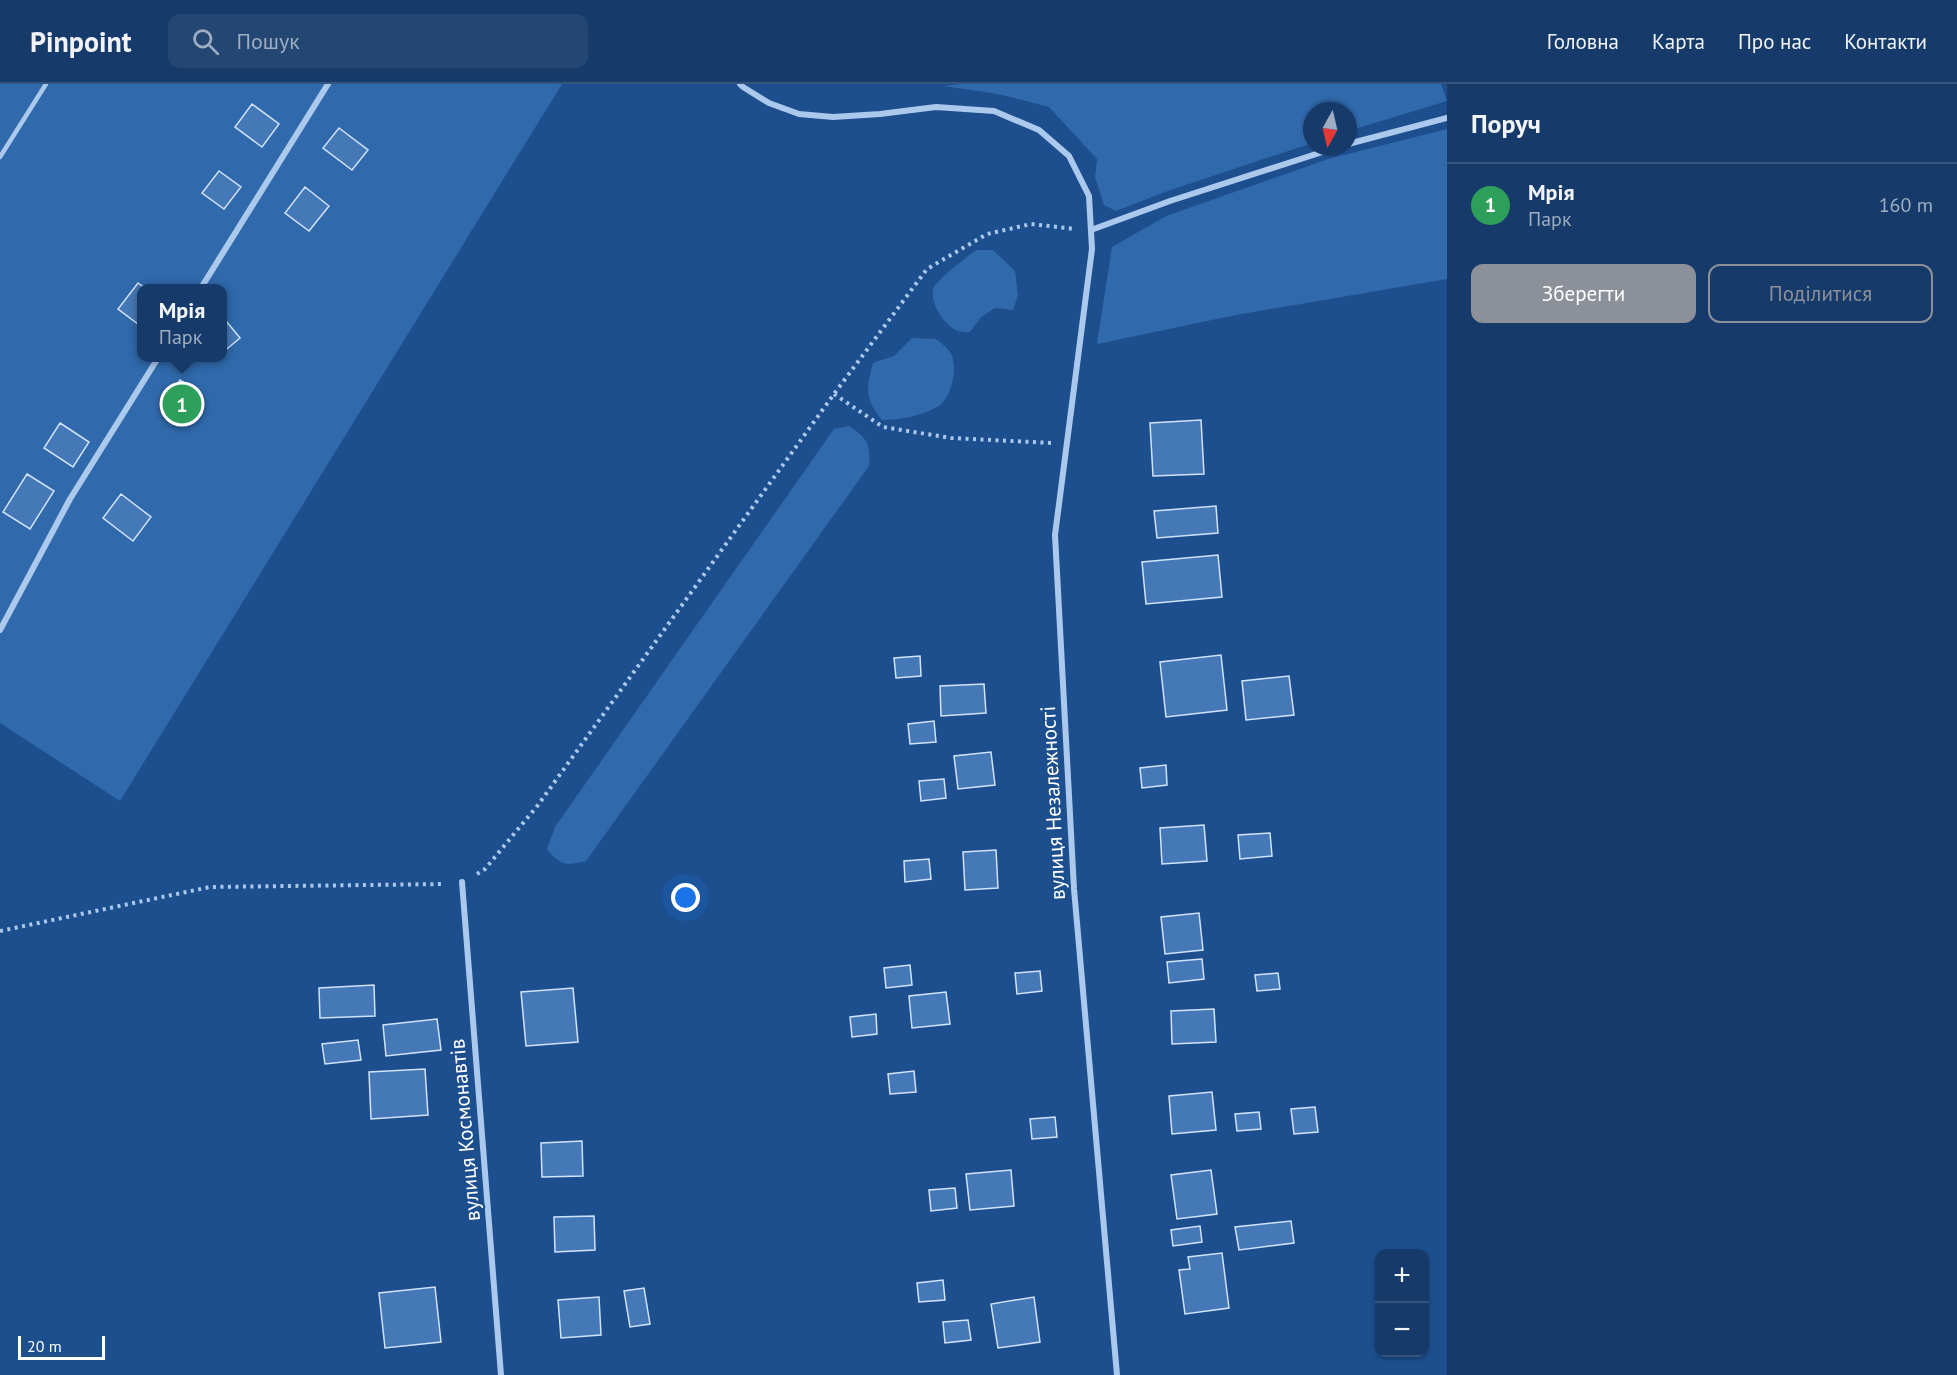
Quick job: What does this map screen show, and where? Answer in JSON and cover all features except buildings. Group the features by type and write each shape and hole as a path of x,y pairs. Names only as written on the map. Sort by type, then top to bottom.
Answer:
{"street":[{"path":"203,284 328,84"},
{"name":"вулиця Незалежності","path":"740,84 769,103 799,114 844,117 936,107 994,111 1039,129 1069,156 1089,196 1092,249 1055,535 1072,853 1117,1375"},
{"path":"1357,142 1447,118"},
{"path":"1091,230 1170,201 1310,156"},
{"path":"0,630 70,499 155,362"},
{"name":"вулиця Космонавтів","path":"462,882 501,1375"}],"lane":[{"path":"0,157 46,84"}],"path":[{"path":"0,931 210,887 462,882 485,869 538,805 834,394 927,269 987,234 1031,224 1091,230"},
{"path":"834,394 883,426 951,438 1066,444"}],"shaded area":[{"path":"0,84 562,84 120,801 0,723"},
{"path":"961,84 1441,84 1447,101 1357,128 1357,102 1303,102 1303,146 1165,192 1116,211 1104,205 1095,177 1097,159 1049,107 998,94 943,86"},
{"path":"1447,129 1447,279 1236,315 1097,344 1112,247 1166,216 1328,159 1357,156 1357,152"},
{"path":"976,250 993,250 1015,271 1018,295 1013,310 995,308 981,317 970,332 959,331 951,327 938,312 933,299 934,287 941,278"},
{"path":"912,338 936,339 949,350 954,365 950,390 942,403 931,410 910,417 882,420 872,406 868,393 873,363 894,356"},
{"path":"849,426 866,442 869,466 586,861 573,864 560,862 547,849 555,827 834,429"}],"place":[{"name":"Мрія","path":"182,404"}]}
